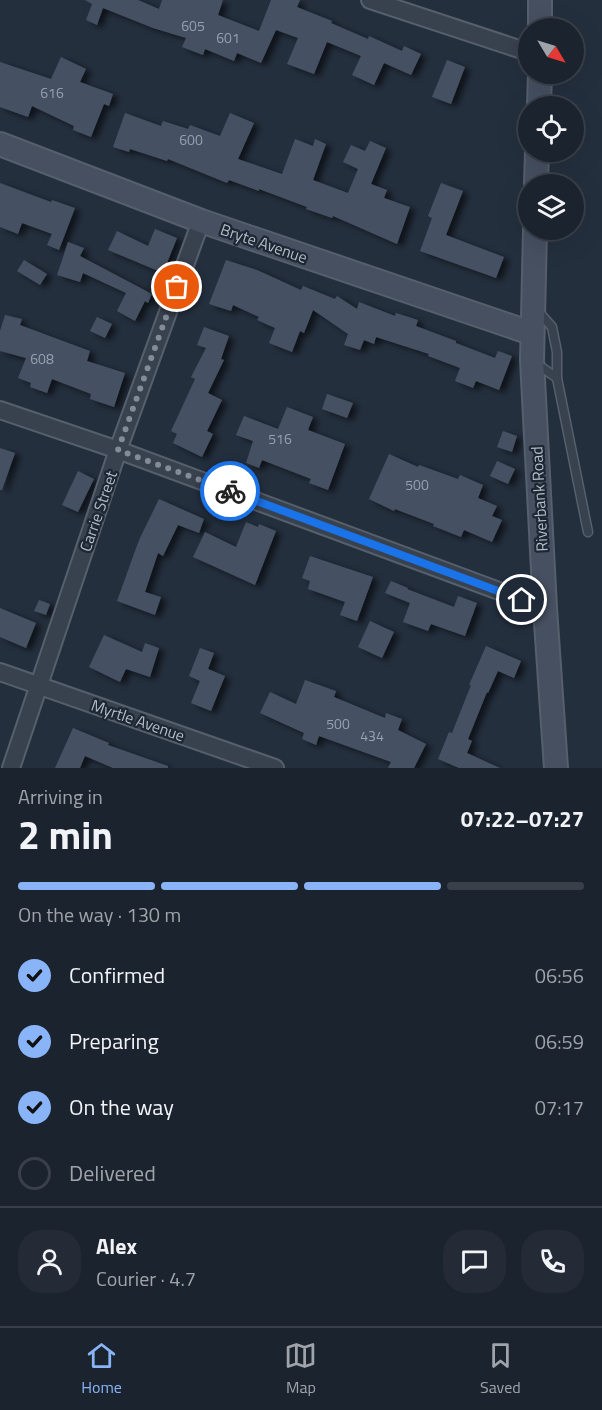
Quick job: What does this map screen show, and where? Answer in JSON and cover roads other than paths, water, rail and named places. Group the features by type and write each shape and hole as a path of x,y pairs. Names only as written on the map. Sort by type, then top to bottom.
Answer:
{"street":[{"path":"370,0 518,49"},
{"path":"540,0 540,18"},
{"name":"Bryte Avenue","path":"0,144 201,221 531,333"},
{"name":"Carrie Street","path":"11,768 118,450 201,221"},
{"name":"Riverbank Road","path":"535,240 532,360 556,768"},
{"path":"0,410 118,450 545,608"},
{"name":"Myrtle Avenue","path":"0,672 275,768"}],"lane":[{"path":"532,304 552,327 557,352 557,378 588,532"},
{"path":"532,360 557,378"}]}
